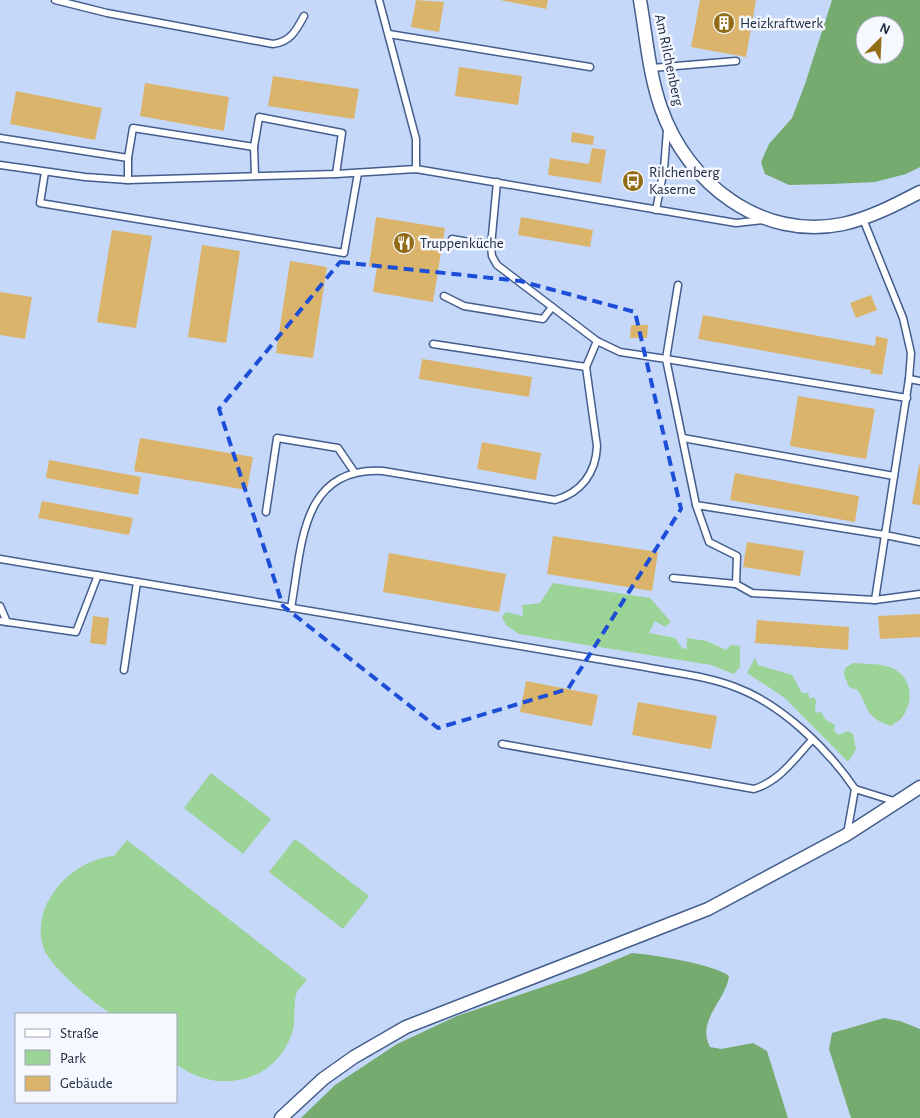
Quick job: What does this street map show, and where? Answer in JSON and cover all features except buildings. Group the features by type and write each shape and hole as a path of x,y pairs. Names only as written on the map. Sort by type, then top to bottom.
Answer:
{"street":[{"name":"Am Rilchenberg","path":"640,0 659,101 667,124 684,156 707,184 738,206 767,219 810,226 841,224 863,219 920,192"},
{"path":"280,1118 323,1079 354,1057 406,1027 708,909 846,835 920,787"}],"lane":[{"path":"56,0 107,13 272,44 283,42 292,37 304,16"},
{"path":"379,0 416,139 416,169"},
{"path":"389,34 590,67"},
{"path":"652,68 736,61"},
{"path":"255,176 254,147 259,117 342,133 336,174"},
{"path":"656,210 665,163 667,124"},
{"path":"128,180 128,158 133,128 254,147"},
{"path":"0,138 128,158"},
{"path":"0,165 45,172 128,180 336,174 416,169 736,223 767,219"},
{"path":"45,172 40,203 344,253 358,173"},
{"path":"497,182 491,246 492,256 501,269 597,341 620,352 906,398"},
{"path":"863,219 903,318 911,352 909,379 875,600"},
{"path":"452,239 491,246"},
{"path":"678,285 666,359 696,505 709,542 737,556 736,584"},
{"path":"444,296 464,306 543,319 552,307"},
{"path":"291,608 304,532 311,512 325,488 344,475 368,470 383,471 555,500 567,496 586,480 597,458 586,368 597,341"},
{"path":"433,344 586,368"},
{"path":"909,379 920,381"},
{"path":"266,512 277,438 338,448 354,473"},
{"path":"682,438 894,476"},
{"path":"696,505 920,542"},
{"path":"0,558 646,667 733,686 762,698 786,716 841,769 855,789 898,803"},
{"path":"0,606 4,622 76,632 98,575"},
{"path":"673,578 736,584 752,593 875,600 920,594"},
{"path":"124,670 137,582"},
{"path":"502,744 754,789 768,784 780,775 812,740"},
{"path":"846,835 855,789"}],"highlighted area":[{"path":"340,262 520,281 635,312 681,509 568,689 438,728 283,606 219,409"}],"green space":[{"path":"832,0 920,0 920,167 906,174 875,182 789,185 765,174 761,162 769,144 792,118"},
{"path":"553,583 650,598 671,622 665,627 655,621 649,633 675,638 682,648 687,649 687,638 707,641 726,650 731,645 740,646 740,667 734,674 711,665 519,634 506,625 502,617 506,612 523,616 522,605 540,603"},
{"path":"755,658 758,665 792,675 802,693 808,693 810,699 813,697 816,700 815,713 821,712 826,720 835,725 834,730 838,735 848,731 853,734 856,749 848,762 785,698 747,673"},
{"path":"853,663 876,664 889,667 896,670 906,681 910,695 907,709 902,717 891,726 872,716 858,690 849,687 844,675 845,668"},
{"path":"211,773 271,819 243,854 184,808"},
{"path":"295,839 369,896 343,929 269,872"},
{"path":"127,840 307,980 296,995 292,1033 284,1050 272,1064 258,1073 243,1079 226,1081 192,1074 178,1065 178,1013 110,1013 74,985 48,956 44,949 41,933 42,917 48,901 69,875 98,859 114,856"},
{"path":"632,953 698,964 729,976 723,994 709,1019 707,1037 710,1047 721,1049 753,1043 767,1051 788,1118 301,1118 335,1085 397,1044 457,1016 584,973"},
{"path":"884,1018 900,1021 920,1029 920,1118 851,1118 829,1049 832,1033"}],"place":[{"name":"Heizkraftwerk","path":"724,23"},
{"name":"Rilchenberg Kaserne","path":"633,181"},
{"name":"Truppenküche","path":"404,243"}]}
